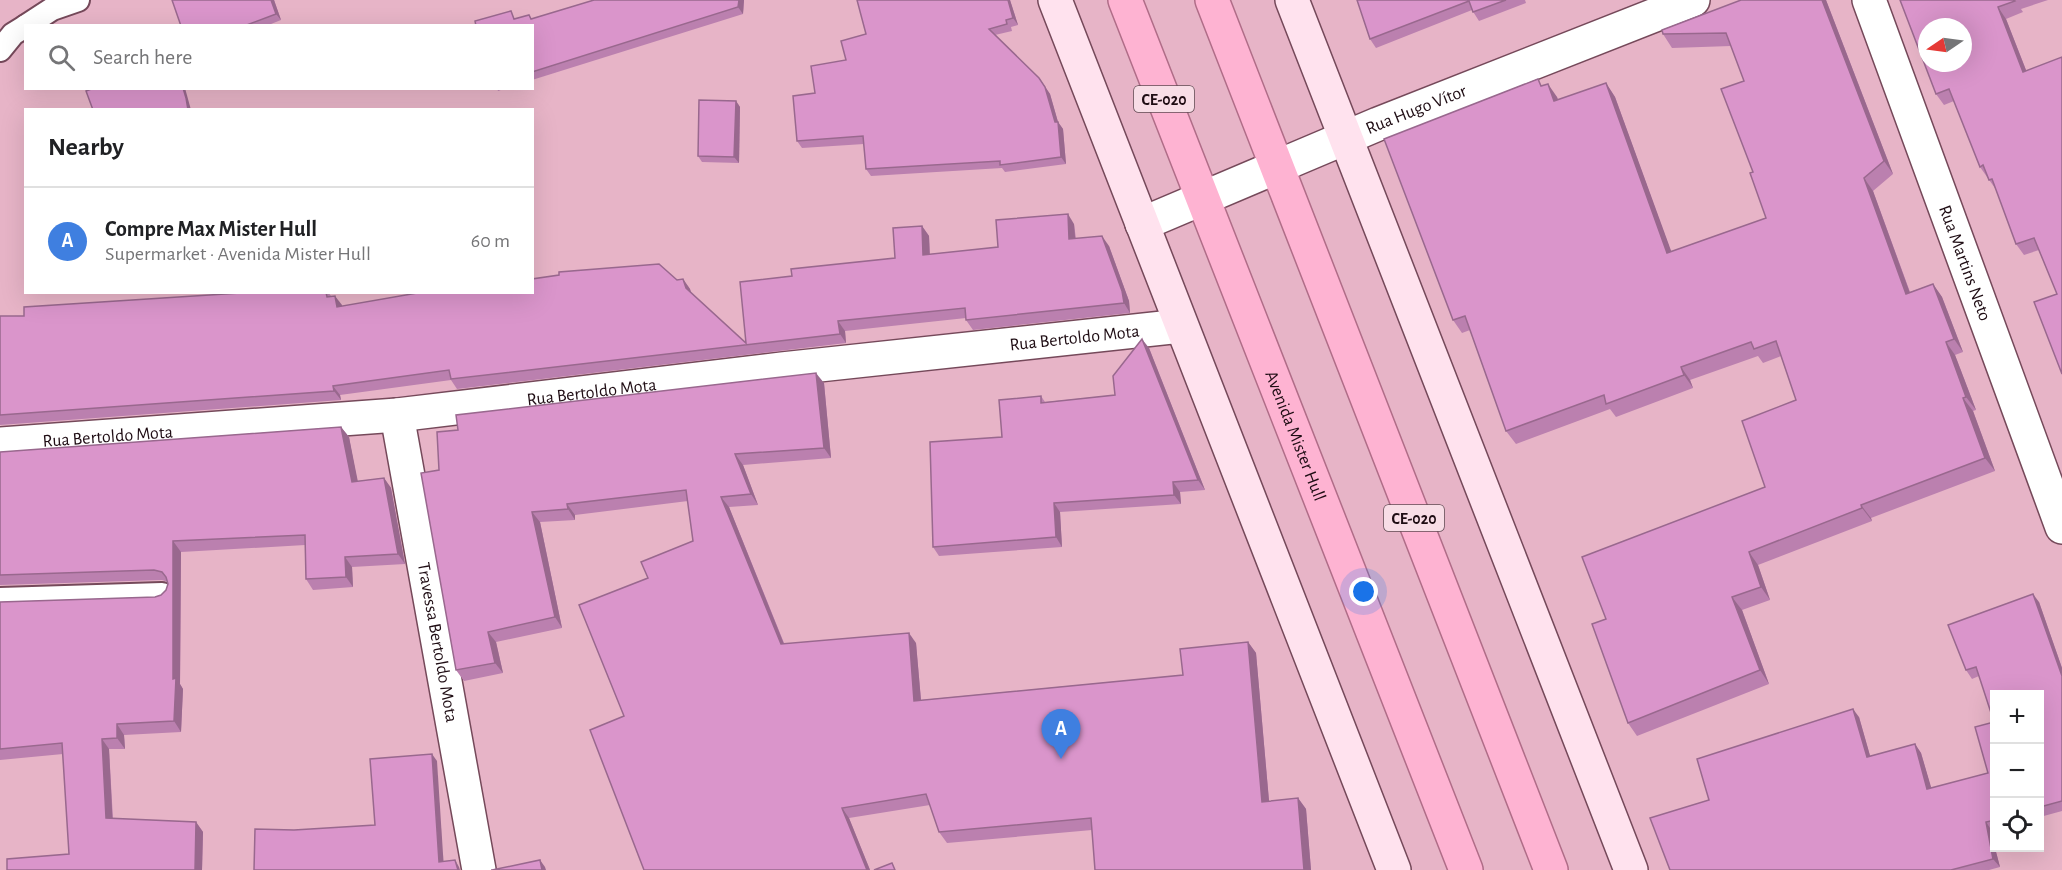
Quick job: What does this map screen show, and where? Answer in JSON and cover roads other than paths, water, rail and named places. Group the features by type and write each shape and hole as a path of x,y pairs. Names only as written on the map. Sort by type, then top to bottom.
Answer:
{"highway":[{"name":"Avenida Mister Hull","path":"1125,0 1466,870"},
{"name":"CE-020","path":"1212,0 1551,870"}],"main road":[{"path":"1055,0 1394,870"},
{"path":"1292,0 1631,870"}],"street":[{"name":"Rua Hugo Vítor","path":"1142,224 1345,138 1693,0"},
{"name":"Rua Martins Neto","path":"1869,0 2062,527"},
{"name":"Rua Bertoldo Mota","path":"0,444 397,415 782,369 1181,326"},
{"name":"Travessa Bertoldo Mota","path":"397,415 479,870"}],"lane":[{"path":"29,24 52,9 78,0"},
{"path":"0,50 13,34 24,27"},
{"path":"0,599 162,594"}],"place":[{"name":"Compre Max Mister Hull","path":"1061,759"}]}
